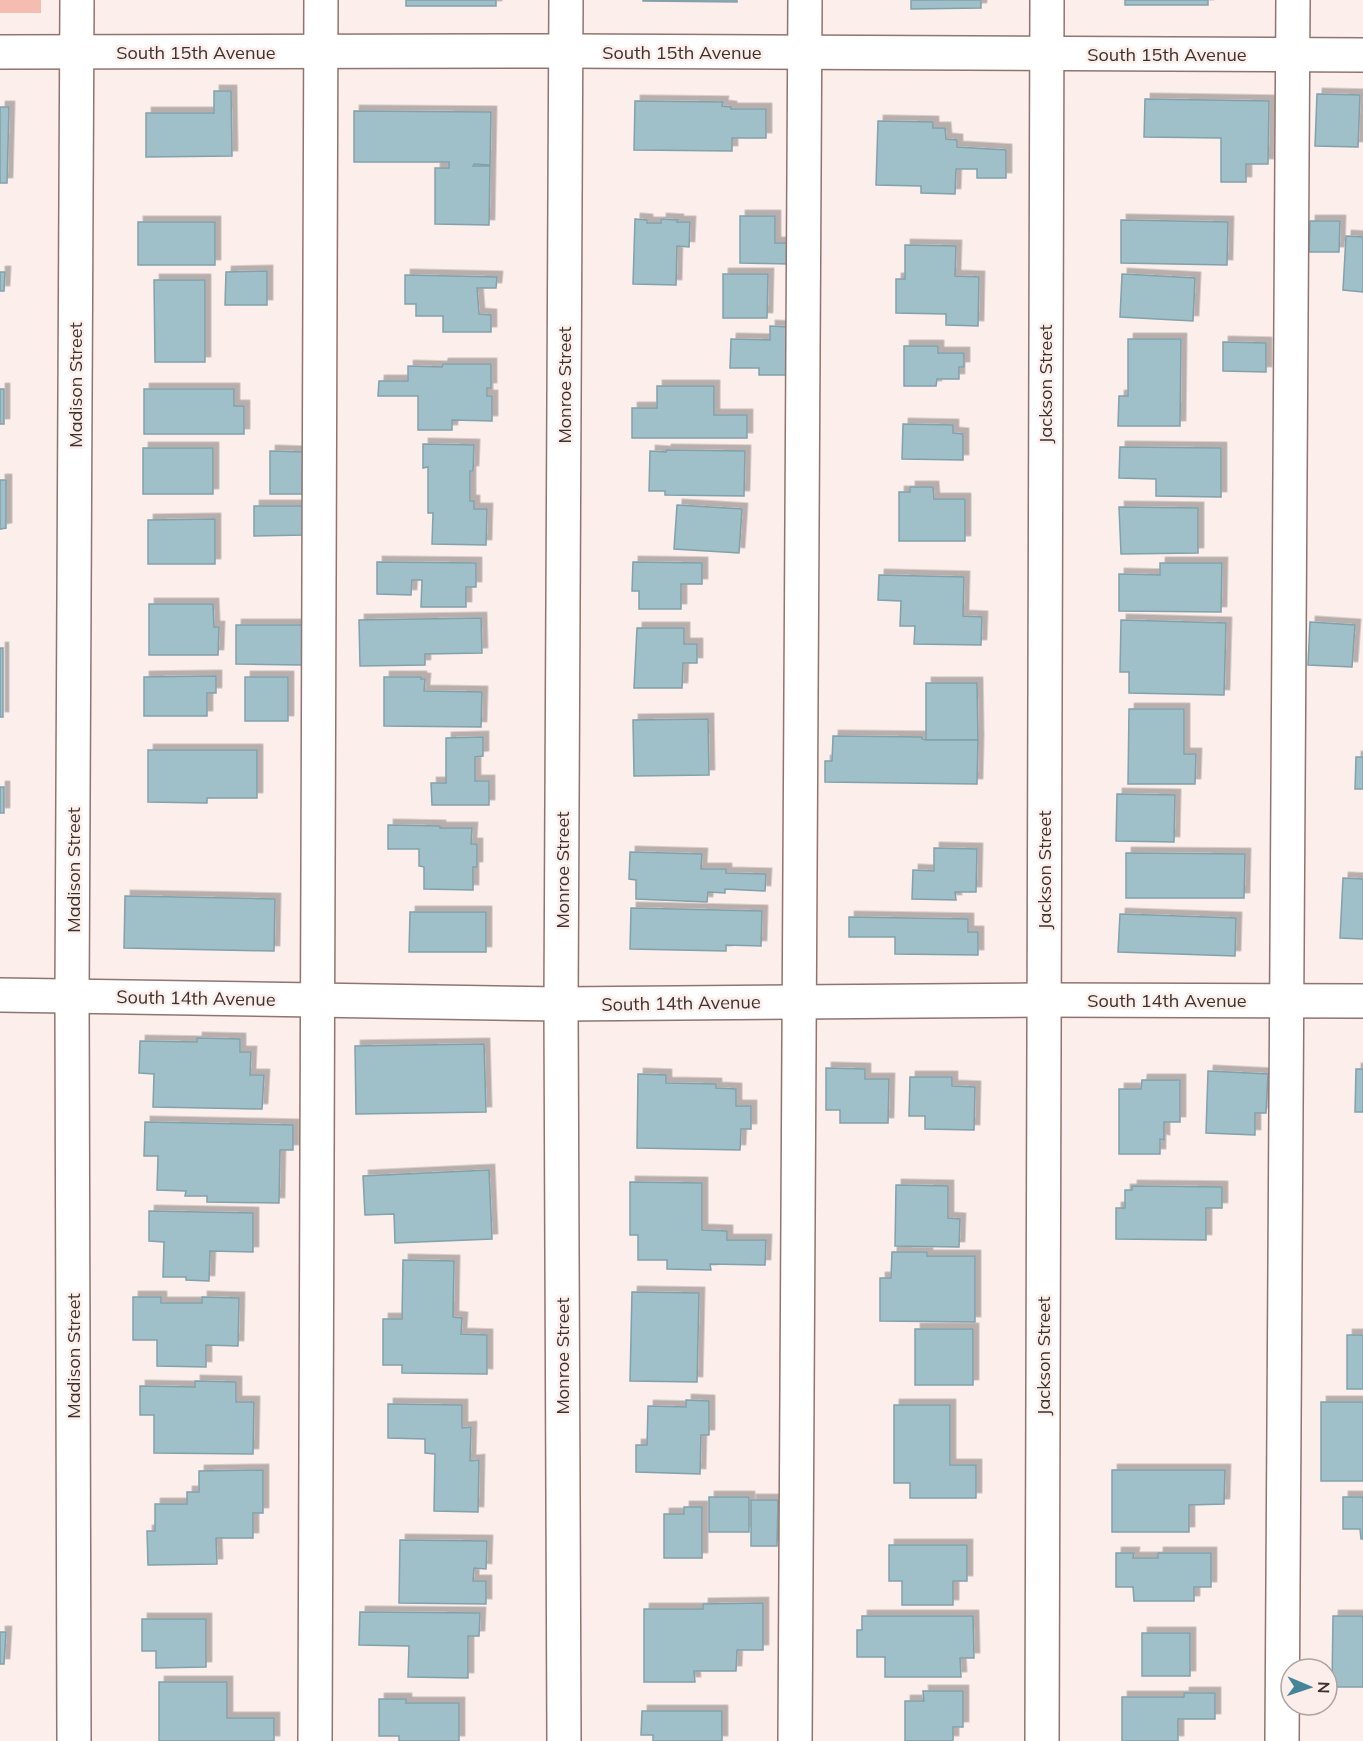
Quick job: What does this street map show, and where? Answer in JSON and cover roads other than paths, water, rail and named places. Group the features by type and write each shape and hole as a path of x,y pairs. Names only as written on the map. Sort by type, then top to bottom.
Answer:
{"street":[{"name":"Madison Street","path":"74,1741 72,995 77,0"},
{"path":"315,1741 321,0"},
{"name":"Monroe Street","path":"564,1741 561,1004 566,0"},
{"path":"795,1741 806,0"},
{"name":"Jackson Street","path":"1042,1741 1047,0"},
{"path":"1282,1741 1293,0"},
{"name":"South 15th Avenue","path":"0,52 566,51 1363,55"},
{"name":"South 14th Avenue","path":"0,995 561,1004 1043,1000 1363,1001"}]}
